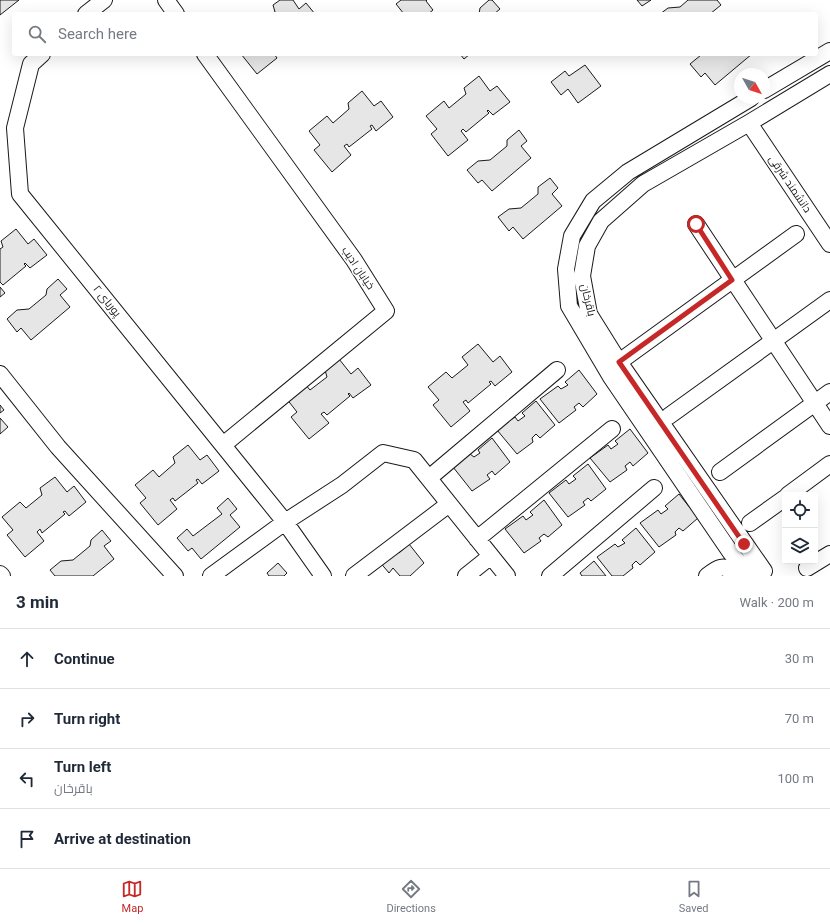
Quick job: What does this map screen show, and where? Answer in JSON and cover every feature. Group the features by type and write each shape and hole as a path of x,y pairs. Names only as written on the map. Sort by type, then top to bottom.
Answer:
{"street":[{"path":"89,12 104,0"},
{"path":"166,0 175,12"},
{"path":"770,86 830,51"},
{"name":"پوریای ۲","path":"40,56 31,64 15,128 20,194 286,522 323,576"},
{"name":"خیابان ادیب","path":"206,56 354,260 386,311 223,444"},
{"name":"باقرخان","path":"757,576 764,571 619,362 589,314 582,276 587,246 601,221 643,184 750,123 830,74"},
{"name":"باقرخان","path":"741,104 628,172 593,201 572,236 566,269 569,306 611,377 731,553 750,576"},
{"name":"دانشمند شرقی","path":"750,123 830,244"},
{"path":"696,224 830,426"},
{"path":"619,362 796,234"},
{"path":"669,416 830,300"},
{"path":"429,478 557,370"},
{"path":"0,374 58,446 174,576"},
{"path":"720,472 830,392"},
{"path":"477,539 612,429"},
{"path":"211,576 286,522 342,485 383,452 414,460 507,576"},
{"path":"792,492 830,464"},
{"path":"550,576 654,488"},
{"path":"750,523 782,500"},
{"path":"354,576 449,504"},
{"path":"807,568 830,554"},
{"path":"466,576 491,556"},
{"path":"707,576 718,568 723,567 731,572 733,576"}],"building":[{"path":"0,0 19,0 0,15"},
{"path":"280,0 293,0 299,9 306,3 313,12 275,12 273,5"},
{"path":"401,0 427,0 426,1 433,10 430,12 402,12 396,4"},
{"path":"489,0 492,0 500,9 496,12 479,12 480,8"},
{"path":"637,0 651,0 642,6"},
{"path":"688,0 717,0 721,5 712,12 663,12 668,8 680,7"},
{"path":"243,56 276,56 277,58 257,74"},
{"path":"700,56 750,56 715,85 705,73 701,77 690,64"},
{"path":"585,65 601,86 578,103 568,89 561,95 551,82 565,71 569,76"},
{"path":"479,76 490,91 497,86 510,102 493,115 488,110 487,111 489,113 466,132 463,129 461,131 468,140 448,156 431,134 437,129 426,116 444,101 449,108 466,94 464,88"},
{"path":"362,91 374,106 381,101 393,117 376,131 372,125 370,126 372,129 349,147 347,144 344,146 351,155 332,172 314,150 320,145 309,131 327,116 333,123 349,109 348,103"},
{"path":"519,130 527,141 521,146 531,158 492,191 482,180 478,183 467,170 478,161 490,160 507,146 507,140"},
{"path":"550,178 558,188 552,194 562,206 523,239 513,227 509,231 498,217 509,209 521,208 538,194 538,187"},
{"path":"16,229 28,244 34,239 47,255 30,268 25,263 24,264 26,266 3,285 0,282 0,249 3,247 1,241"},
{"path":"58,279 67,289 60,295 70,307 31,340 21,328 17,332 7,319 17,310 29,309 46,295 47,289"},
{"path":"0,287 5,293 0,297"},
{"path":"478,344 493,362 500,356 512,372 495,386 491,381 489,382 491,384 468,403 466,400 463,402 470,411 451,427 433,405 439,400 428,387 446,372 452,378 468,365 462,357"},
{"path":"339,359 351,374 358,368 371,385 353,398 349,393 348,394 350,396 327,415 324,412 321,414 329,423 309,439 291,417 297,412 286,398 305,384 310,390 327,377 325,370"},
{"path":"579,370 597,394 583,407 579,403 574,407 576,410 559,423 540,399 558,386 561,389 568,385 565,382"},
{"path":"536,401 555,425 540,438 536,434 532,438 533,442 517,454 497,430 515,417 518,421 525,416 522,413"},
{"path":"0,405 4,410 0,413"},
{"path":"0,418 8,427 0,434"},
{"path":"630,429 648,453 633,466 630,462 625,466 627,470 610,482 590,458 608,445 611,449 618,444 615,441"},
{"path":"492,438 510,462 495,475 492,471 487,475 490,479 472,491 453,467 470,454 474,457 480,453 478,450"},
{"path":"188,445 200,460 207,455 219,471 202,484 198,479 196,480 198,483 175,501 173,498 170,500 177,509 158,525 140,503 146,498 135,485 153,470 159,477 175,463 173,457"},
{"path":"588,464 606,489 591,501 588,498 583,502 585,505 568,517 549,493 566,480 569,484 576,479 573,476"},
{"path":"55,477 67,492 74,486 86,502 69,516 65,511 63,512 65,514 42,533 40,529 37,532 44,541 25,557 7,535 13,530 2,517 20,502 26,508 42,495 40,488"},
{"path":"679,494 698,518 683,531 679,528 675,532 676,535 659,547 640,523 658,510 661,514 668,509 665,506"},
{"path":"228,498 237,509 230,515 240,527 201,559 192,548 188,551 177,538 187,529 193,536 222,514 217,508"},
{"path":"544,500 562,525 548,537 544,534 539,538 541,541 524,553 505,529 523,516 526,520 533,515 530,512"},
{"path":"636,528 655,552 640,565 636,561 632,565 633,568 623,576 612,576 597,557 615,544 618,547 625,543 622,540"},
{"path":"102,530 111,541 104,546 114,559 93,576 55,576 50,570 61,561 73,560 90,546 91,540"},
{"path":"409,544 424,563 410,576 400,576 393,568 389,573 379,561 395,549 399,553"},
{"path":"594,561 606,576 582,576 580,573"},
{"path":"278,563 287,573 284,576 269,576 267,573"}],"route":[{"path":"696,224 732,280 619,362 744,544"}]}
